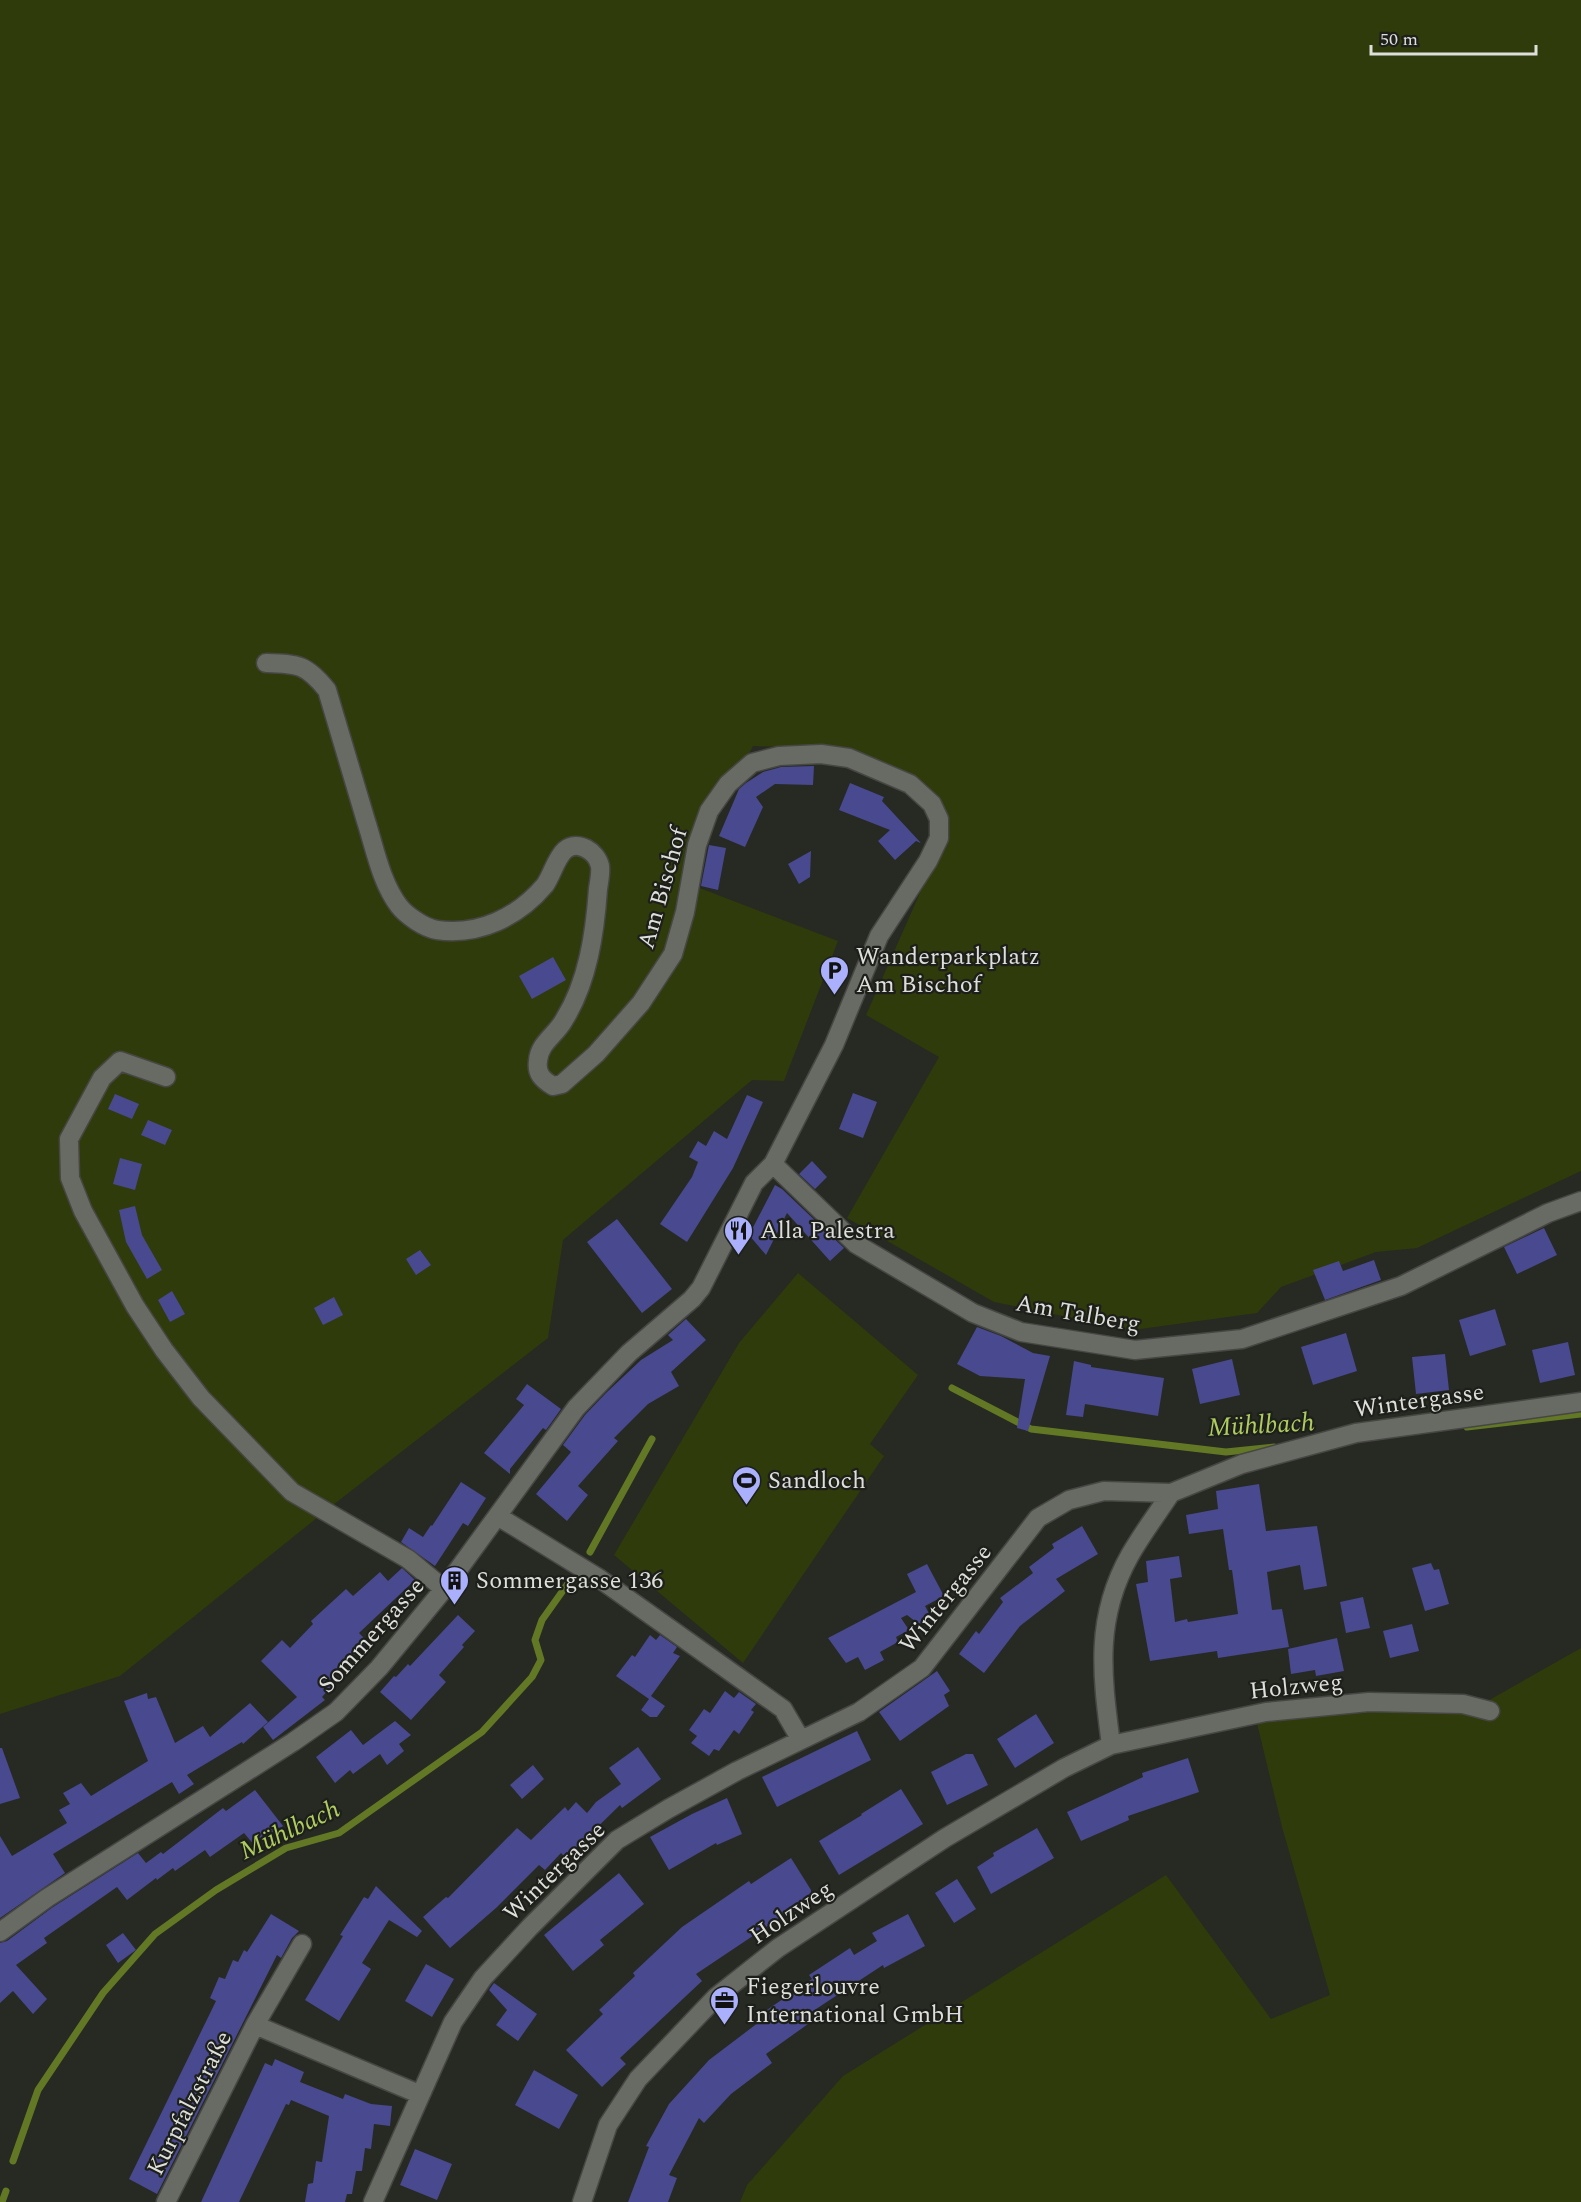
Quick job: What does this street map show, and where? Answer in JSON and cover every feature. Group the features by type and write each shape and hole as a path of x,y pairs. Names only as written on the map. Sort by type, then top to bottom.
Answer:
{"street":[{"name":"Am Bischof","path":"266,663 294,664 313,672 327,690 383,876 399,906 414,919 435,930 467,930 498,923 523,908 546,883 564,850 575,845 584,847 596,856 600,866 596,924 578,993 564,1022 542,1045 538,1059 538,1071 544,1080 553,1086 562,1084 596,1054 641,1003 673,954 685,912 697,845 709,811 728,784 752,763 779,756 822,754 849,758 910,784 932,804 939,819 939,838 928,861 879,936 834,1045 773,1164"},
{"path":"166,1077 120,1061 102,1078 69,1139 70,1178 83,1212 135,1306 164,1350 201,1398 292,1492 408,1559 444,1589"},
{"name":"Am Talberg","path":"773,1164 856,1244 973,1313 1021,1332 1135,1350 1242,1339 1401,1286 1548,1213 1581,1201"},
{"name":"Sommergasse","path":"0,1932 47,1898 293,1742 336,1712 380,1668 444,1589 499,1517 576,1408 629,1353 692,1299 701,1288 753,1183 773,1164"},
{"name":"Wintergasse","path":"373,2202 419,2094 453,2022 483,1978 606,1850 617,1840 668,1809 737,1771 859,1712 922,1668 1038,1518 1069,1500 1104,1491 1171,1493 1242,1464 1356,1433 1581,1402"},
{"path":"1111,1745 1103,1678 1104,1629 1113,1594 1130,1555 1171,1493"},
{"path":"499,1517 600,1579 783,1709 801,1740"},
{"name":"Holzweg","path":"582,2202 608,2126 638,2079 716,1997 777,1948 945,1838 1064,1768 1111,1745 1244,1716 1369,1702 1463,1704 1490,1711"},
{"name":"Kurpfalzstraße","path":"166,2202 255,2025 302,1944"},
{"name":"Kurpfalzstraße","path":"255,2025 419,2094"}],"green space":[{"path":"0,0 1581,0 1581,1171 1417,1248 1376,1252 1281,1287 1257,1313 1133,1330 994,1302 847,1218 939,1057 866,1015 942,843 920,799 828,749 753,746 711,828 697,887 838,941 784,1081 752,1080 563,1240 548,1338 333,1505 120,1676 0,1714"},
{"name":"Sandloch","path":"798,1273 918,1375 870,1444 884,1456 743,1663 614,1555 739,1343"},
{"path":"1581,1648 1581,2202 740,2202 747,2185 843,2076 1166,1875 1271,2019 1330,1995 1282,1827 1256,1719 1477,1707"}],"building":[{"path":"814,766 813,785 775,784 756,797 763,807 745,847 719,836 739,789 746,783 763,772 781,767"},
{"path":"850,783 884,797 882,801 921,843 916,841 895,860 878,841 890,830 839,810"},
{"path":"709,845 726,848 718,890 701,886"},
{"path":"811,851 810,877 799,884 788,864"},
{"path":"553,957 566,980 532,999 519,976"},
{"path":"853,1093 877,1102 863,1138 839,1129"},
{"path":"115,1094 139,1104 132,1119 108,1109"},
{"path":"747,1095 763,1102 733,1168 687,1242 660,1224 692,1177 698,1162 689,1157 698,1141 706,1146 714,1131 727,1139"},
{"path":"148,1120 172,1130 165,1145 141,1135"},
{"path":"120,1158 142,1164 135,1190 113,1184"},
{"path":"812,1161 827,1177 815,1189 799,1174"},
{"path":"775,1185 844,1248 830,1261 787,1213 766,1255 749,1235"},
{"path":"135,1206 142,1235 162,1270 147,1279 126,1242 119,1210"},
{"path":"617,1219 672,1289 642,1313 587,1242"},
{"path":"1544,1228 1557,1255 1517,1274 1504,1247"},
{"path":"420,1250 431,1265 416,1275 406,1259"},
{"path":"1374,1260 1381,1280 1325,1300 1313,1270 1339,1261 1343,1271"},
{"path":"172,1291 185,1314 170,1322 158,1300"},
{"path":"334,1297 343,1315 323,1325 314,1308"},
{"path":"1495,1309 1506,1345 1470,1356 1459,1320"},
{"path":"686,1319 706,1340 671,1372 679,1386 648,1404 614,1438 618,1441 578,1486 588,1495 567,1521 536,1494 571,1452 563,1445 585,1415 606,1393 641,1360 673,1340 668,1335"},
{"path":"977,1327 1001,1336 1033,1353 1050,1356 1028,1431 1017,1428 1025,1379 980,1376 957,1364"},
{"path":"1346,1333 1357,1371 1313,1385 1301,1347"},
{"path":"1568,1342 1575,1375 1540,1383 1532,1350"},
{"path":"1445,1354 1449,1390 1416,1394 1412,1357"},
{"path":"1232,1359 1240,1395 1200,1404 1192,1369"},
{"path":"1074,1361 1091,1365 1091,1367 1164,1378 1158,1416 1085,1404 1083,1417 1066,1415"},
{"path":"527,1384 561,1409 546,1430 543,1428 510,1469 510,1474 484,1453 524,1405 516,1399"},
{"path":"461,1482 486,1498 468,1526 463,1523 435,1566 401,1542 409,1528 423,1537"},
{"path":"1259,1484 1266,1531 1317,1526 1327,1586 1304,1590 1300,1565 1267,1572 1272,1610 1282,1609 1289,1647 1218,1658 1217,1651 1150,1661 1136,1584 1148,1582 1146,1561 1179,1556 1182,1577 1170,1579 1175,1622 1238,1614 1223,1529 1189,1534 1186,1515 1218,1509 1216,1491"},
{"path":"1082,1526 1098,1554 1056,1579 1065,1591 1020,1626 984,1673 959,1654 976,1631 979,1634 1003,1602 1000,1598 1033,1573 1029,1567 1054,1548 1052,1544"},
{"path":"1431,1563 1434,1570 1439,1569 1449,1604 1425,1611 1412,1568"},
{"path":"927,1564 944,1596 925,1606 932,1619 920,1625 907,1615 901,1618 909,1630 896,1637 898,1642 880,1652 884,1660 865,1670 858,1657 846,1663 828,1638 916,1592 907,1574"},
{"path":"402,1568 415,1580 359,1633 368,1642 334,1674 338,1679 322,1697 325,1700 273,1740 263,1727 297,1697 261,1661 282,1640 290,1648 313,1624 311,1621 346,1589 353,1596 380,1572 388,1581"},
{"path":"1363,1597 1370,1628 1346,1633 1340,1602"},
{"path":"458,1615 475,1631 439,1675 446,1682 411,1720 380,1692 394,1676 396,1677 408,1664 410,1666"},
{"path":"1412,1624 1419,1651 1390,1658 1383,1631"},
{"path":"650,1635 656,1640 660,1635 677,1647 673,1653 680,1656 651,1696 665,1706 657,1717 650,1717 641,1710 649,1699 616,1676 632,1655 635,1657"},
{"path":"1337,1638 1344,1671 1316,1676 1315,1670 1291,1674 1288,1649"},
{"path":"937,1671 950,1691 944,1695 949,1706 900,1741 879,1712"},
{"path":"725,1691 734,1698 739,1692 756,1704 751,1710 754,1712 739,1734 734,1730 719,1751 714,1749 709,1756 691,1743 697,1736 689,1730 704,1709 710,1713"},
{"path":"147,1693 148,1699 156,1697 175,1743 203,1726 210,1737 250,1703 268,1722 243,1744 242,1742 187,1775 194,1784 179,1794 172,1782 53,1854 65,1873 0,1918 0,1836 12,1856 67,1823 59,1810 70,1804 63,1793 81,1783 91,1796 148,1761 124,1701"},
{"path":"1036,1714 1054,1743 1015,1768 997,1739"},
{"path":"395,1721 411,1735 399,1744 404,1751 387,1765 380,1754 353,1774 350,1770 335,1783 316,1757 351,1730 363,1745"},
{"path":"857,1731 871,1760 777,1807 762,1777"},
{"path":"638,1747 661,1779 622,1808 620,1805 566,1858 561,1853 545,1870 539,1865 496,1908 450,1948 423,1917 446,1897 448,1898 517,1828 531,1840 565,1807 568,1811 576,1802 587,1813 596,1802 621,1784 609,1768"},
{"path":"0,1748 2,1748 20,1798 0,1804"},
{"path":"966,1754 973,1754 988,1785 947,1805 931,1772"},
{"path":"1188,1758 1199,1792 1128,1816 1129,1820 1081,1841 1067,1812 1143,1777 1142,1773"},
{"path":"533,1765 544,1779 522,1799 510,1785"},
{"path":"901,1789 923,1824 839,1875 819,1841"},
{"path":"255,1790 283,1826 255,1846 244,1833 210,1857 205,1850 175,1871 173,1868 157,1880 156,1878 127,1900 117,1887 44,1938 47,1943 16,1965 47,1999 33,2014 13,1991 0,2003 0,1943 7,1941 53,1907 138,1853 146,1863 161,1852 163,1854 223,1808 226,1811"},
{"path":"727,1798 742,1834 717,1845 716,1843 669,1870 650,1837"},
{"path":"1037,1828 1054,1858 991,1894 977,1867 994,1856 993,1853"},
{"path":"791,1858 811,1890 811,1897 696,1974 702,1981 620,2058 626,2064 602,2087 566,2050 603,2014 599,2010 635,1976 633,1973 682,1927 749,1881 751,1884"},
{"path":"619,1873 644,1904 600,1940 604,1945 573,1971 544,1935"},
{"path":"957,1879 976,1909 954,1923 935,1893"},
{"path":"376,1886 422,1931 417,1937 389,1920 362,1963 371,1969 339,2021 305,2000 343,1936 340,1935 364,1897 368,1899"},
{"path":"271,1914 299,1931 292,1938 281,1958 277,1955 157,2194 129,2179 216,2001 210,1998 219,1977 225,1979 233,1960 238,1962 244,1950 247,1952"},
{"path":"908,1914 925,1946 884,1968 883,1965 810,2013 815,2019 766,2054 772,2063 731,2094 704,2123 699,2118 669,2175 677,2178 668,2202 628,2202 649,2147 646,2146 669,2104 709,2060 767,2016 764,2012 812,1979 809,1975 850,1948 854,1955 877,1941 872,1933"},
{"path":"123,1933 136,1950 118,1963 106,1945"},
{"path":"426,1964 454,1979 432,2017 405,2001"},
{"path":"494,1983 537,2014 518,2041 496,2025 507,2010 489,1990"},
{"path":"275,2059 304,2072 300,2082 343,2099 345,2094 371,2104 392,2106 390,2126 374,2124 371,2149 365,2148 362,2171 356,2171 352,2194 347,2194 345,2202 305,2202 308,2184 313,2183 316,2161 322,2162 329,2116 291,2100 289,2105 286,2104 239,2202 201,2202 265,2063 272,2066"},
{"path":"534,2070 578,2095 559,2129 515,2105"},
{"path":"415,2149 452,2164 437,2200 400,2185"}],"waterway":[{"name":"Mühlbach","path":"952,1388 1031,1429 1226,1452 1274,1447"},
{"name":"Mühlbach","path":"1467,1427 1581,1414"},
{"name":"Mühlbach","path":"590,1552 652,1439"},
{"name":"Mühlbach","path":"13,2161 38,2090 103,1993 155,1934 216,1890 286,1848 339,1833 482,1732 532,1677 541,1660 535,1640 542,1620 569,1582"},
{"name":"Mühlbach","path":"2,2202 6,2191"}],"place":[{"name":"Wanderparkplatz Am Bischof","path":"835,996"},
{"name":"Alla Palestra","path":"739,1256"},
{"name":"Sandloch","path":"747,1506"},
{"name":"Sommergasse 136","path":"455,1606"},
{"name":"Fiegerlouvre International GmbH","path":"725,2026"}]}
